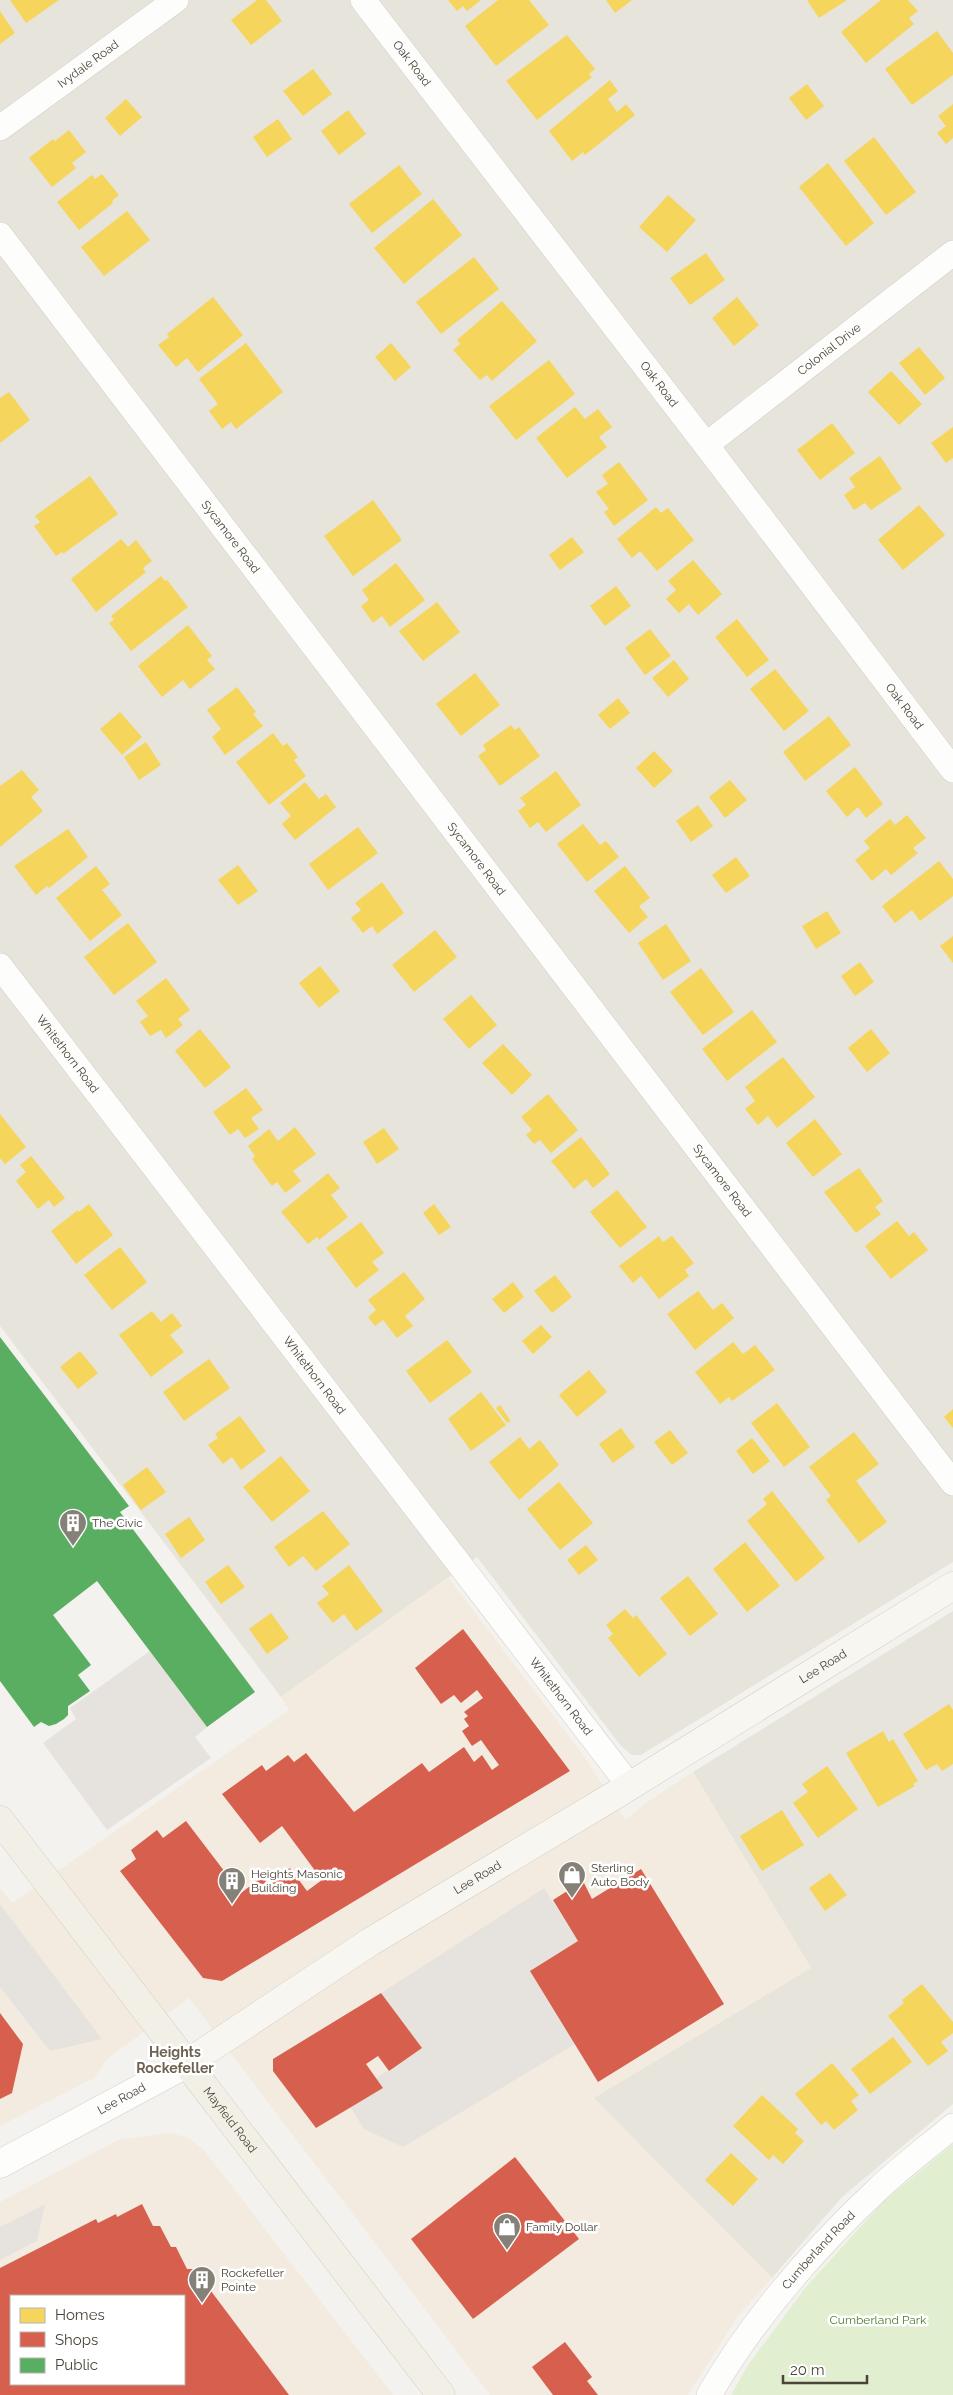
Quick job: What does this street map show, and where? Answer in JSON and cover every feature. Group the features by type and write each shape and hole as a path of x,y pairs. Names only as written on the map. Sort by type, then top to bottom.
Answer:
{"main road":[{"name":"Lee Road","path":"186,2064 370,1942 953,1586"},
{"name":"Mayfield Road","path":"0,1820 441,2395"}],"street":[{"name":"Ivydale Road","path":"0,128 176,0"},
{"name":"Oak Road","path":"363,0 706,445 953,770"},
{"name":"Sycamore Road","path":"0,235 953,1483"},
{"name":"Colonial Drive","path":"706,445 953,252"},
{"name":"Whitethorn Road","path":"0,966 629,1785"},
{"name":"Lee Road","path":"0,2164 186,2064"},
{"name":"Cumberland Road","path":"709,2395 735,2353 767,2308 814,2255 878,2189 953,2126"}],"shaded area":[{"path":"0,0 953,0 953,1562 641,1755 632,1755 621,1746 477,1557 281,1697 0,1326"},
{"path":"448,1577 586,1759 625,1820 646,1803 693,1772 811,1968 594,2098 772,2278 738,2316 688,2395 490,2395 189,1998 106,2060 94,2078 0,2126 0,1888 12,1903 289,1710 281,1697"},
{"path":"953,1611 953,2104 842,2197 772,2278 593,2098 811,1968 693,1772"},
{"path":"150,1651 207,1727 195,1737 211,1758 107,1830 43,1743 76,1719 70,1708"},
{"path":"544,1888 578,1941 575,2044 403,2147 364,2129 350,2107 383,2088 376,2078 422,2048 381,1993"},
{"path":"0,1904 102,2039 50,2051 0,1987"},
{"path":"168,2133 187,2137 204,2150 393,2395 0,2395 0,2202 118,2140"},
{"path":"45,2204 37,2241 0,2260 0,2227"}],"green space":[{"name":"Cumberland Park","path":"953,2144 953,2395 731,2395 748,2365 806,2287 884,2201"}],"building: Homes":[{"path":"10,0 59,0 26,23"},
{"path":"257,0 266,0 282,21 251,45 231,20"},
{"path":"448,0 481,0 467,11 463,6 457,11"},
{"path":"498,0 529,0 549,25 496,66 465,26"},
{"path":"606,0 632,0 615,13"},
{"path":"807,0 847,0 819,18"},
{"path":"881,0 908,0 918,11 909,18 914,24 866,63 841,32"},
{"path":"0,11 15,33 0,44"},
{"path":"937,31 953,53 953,75 912,105 885,69"},
{"path":"567,35 595,69 589,74 592,77 537,120 506,81"},
{"path":"313,69 332,94 303,116 283,91"},
{"path":"610,80 618,91 608,99 617,112 626,104 635,115 585,155 583,152 572,161 549,131"},
{"path":"807,84 824,106 806,120 789,98"},
{"path":"126,99 142,117 120,136 105,118"},
{"path":"953,104 953,138 946,144 937,133 946,126 938,116"},
{"path":"348,110 366,134 339,155 321,131"},
{"path":"278,119 292,139 267,157 253,137"},
{"path":"69,130 86,152 72,163 76,168 52,187 29,158 53,139 55,141"},
{"path":"874,137 916,192 886,215 844,161"},
{"path":"828,163 874,223 846,246 799,187"},
{"path":"399,165 422,194 372,233 349,204"},
{"path":"102,174 119,195 112,201 113,203 79,230 57,202 92,175 95,179"},
{"path":"668,195 696,220 667,252 639,227"},
{"path":"433,199 462,235 404,284 374,248"},
{"path":"127,211 150,240 104,276 81,247"},
{"path":"706,253 725,280 690,305 670,278"},
{"path":"474,257 499,289 441,334 416,302"},
{"path":"213,297 243,335 198,372 187,358 176,367 158,345 169,337 167,334"},
{"path":"737,297 759,325 734,346 712,318"},
{"path":"502,301 537,341 492,381 487,375 480,380 453,350 460,344 457,340"},
{"path":"246,343 283,392 236,429 231,422 222,429 209,411 218,404 199,379"},
{"path":"391,343 411,367 395,381 375,357"},
{"path":"919,347 945,378 925,395 899,363"},
{"path":"549,360 575,394 516,440 489,406"},
{"path":"891,371 922,404 899,425 868,392"},
{"path":"9,392 30,420 0,443 0,398"},
{"path":"575,407 585,419 598,409 612,427 599,437 607,447 567,478 536,438"},
{"path":"832,423 855,453 820,480 797,450"},
{"path":"953,427 953,458 946,463 931,443"},
{"path":"880,456 902,489 871,510 865,503 854,510 844,495 855,487 849,478"},
{"path":"619,462 648,500 614,526 604,512 609,509 596,492 608,484 602,475"},
{"path":"90,476 118,514 63,554 62,552 56,556 34,526 40,522 35,516"},
{"path":"373,500 402,540 353,576 324,536"},
{"path":"919,505 945,535 903,570 878,540"},
{"path":"656,507 661,513 668,508 694,540 657,571 640,551 632,558 617,539"},
{"path":"572,537 584,552 560,570 549,555"},
{"path":"121,539 128,547 136,540 152,561 143,568 146,572 96,612 71,579"},
{"path":"693,560 722,594 698,615 689,604 679,613 666,599 676,590 668,581"},
{"path":"396,563 425,600 390,627 382,616 373,623 361,606 369,600 362,590"},
{"path":"161,576 165,581 167,580 188,607 131,651 109,623 114,620 111,616"},
{"path":"616,586 631,606 605,626 590,606"},
{"path":"437,602 460,632 423,661 399,631"},
{"path":"737,619 769,660 747,677 715,637"},
{"path":"188,625 212,656 207,660 215,669 190,689 183,680 162,697 138,666"},
{"path":"650,629 671,656 645,675 625,648"},
{"path":"674,660 689,679 668,697 652,678"},
{"path":"775,669 809,711 784,731 750,689"},
{"path":"475,673 500,705 461,736 436,704"},
{"path":"237,687 256,712 253,714 263,726 225,755 212,737 221,729 207,710"},
{"path":"618,698 630,713 610,729 598,715"},
{"path":"120,712 142,737 122,755 100,729"},
{"path":"829,716 851,745 805,781 783,752"},
{"path":"511,725 515,730 519,727 540,756 500,786 478,756 486,750 483,745"},
{"path":"273,733 283,746 287,743 298,757 294,760 306,776 269,805 236,762"},
{"path":"146,742 161,765 139,780 124,757"},
{"path":"654,751 673,771 654,788 636,768"},
{"path":"855,767 883,804 866,818 858,807 847,817 826,791"},
{"path":"22,770 39,790 31,797 43,811 0,847 0,786"},
{"path":"556,771 581,805 546,832 538,822 530,828 518,811 526,805 520,798"},
{"path":"730,780 747,800 725,818 709,797"},
{"path":"305,782 319,799 326,794 336,807 295,840 282,824 291,816 280,803"},
{"path":"698,805 713,826 691,842 676,821"},
{"path":"907,815 926,838 913,848 918,853 891,875 886,869 872,881 855,860 870,848 864,841 890,819 895,825"},
{"path":"583,824 600,845 606,841 619,857 587,882 557,844"},
{"path":"358,827 378,853 328,890 309,864"},
{"path":"68,829 88,857 49,888 47,886 36,895 14,866"},
{"path":"736,857 750,876 726,893 712,875"},
{"path":"939,861 953,879 953,896 920,921 912,910 895,923 882,906"},
{"path":"238,865 258,891 238,905 218,880"},
{"path":"96,866 110,884 102,890 122,915 90,941 56,898"},
{"path":"625,866 650,898 639,906 648,917 629,933 594,891"},
{"path":"382,882 404,913 377,934 372,926 363,933 351,918 361,910 355,903"},
{"path":"827,911 841,933 816,949 802,926"},
{"path":"128,923 157,962 114,995 84,957"},
{"path":"666,924 691,961 663,980 638,943"},
{"path":"435,930 457,957 414,992 392,965"},
{"path":"953,936 953,963 940,946"},
{"path":"860,962 874,982 855,996 841,976"},
{"path":"320,966 340,991 319,1008 299,983"},
{"path":"701,968 734,1012 703,1035 670,992"},
{"path":"166,978 190,1010 178,1019 183,1025 166,1038 161,1030 150,1036 140,1022 148,1016 136,1001"},
{"path":"471,995 497,1025 469,1049 443,1019"},
{"path":"752,1010 777,1042 727,1081 702,1049"},
{"path":"200,1029 231,1067 205,1088 175,1051"},
{"path":"871,1029 890,1053 867,1072 848,1048"},
{"path":"503,1044 532,1075 512,1095 482,1063"},
{"path":"783,1057 815,1097 777,1128 768,1116 758,1125 745,1109 755,1101 745,1087"},
{"path":"246,1088 263,1110 251,1118 259,1129 245,1138 238,1129 230,1135 213,1112"},
{"path":"548,1094 578,1130 551,1153 540,1140 534,1144 526,1135 532,1130 521,1117"},
{"path":"0,1114 26,1147 5,1164 0,1158"},
{"path":"815,1119 842,1154 813,1177 786,1143"},
{"path":"295,1127 316,1154 293,1171 301,1181 285,1193 277,1182 272,1186 252,1159 255,1156 248,1146 269,1129 278,1141"},
{"path":"384,1128 399,1149 377,1164 363,1142"},
{"path":"581,1137 610,1174 593,1188 586,1179 574,1189 551,1161"},
{"path":"31,1156 65,1198 54,1207 49,1200 38,1209 16,1181 26,1172 20,1165"},
{"path":"859,1168 883,1201 875,1207 881,1214 856,1233 824,1192"},
{"path":"328,1173 340,1188 331,1195 348,1217 319,1240 317,1237 308,1244 281,1212"},
{"path":"617,1190 647,1227 620,1248 590,1212"},
{"path":"89,1204 113,1235 76,1264 51,1231"},
{"path":"434,1204 451,1227 439,1235 423,1213"},
{"path":"897,1221 909,1236 914,1232 928,1250 891,1279 865,1246"},
{"path":"361,1222 384,1253 372,1262 379,1270 356,1288 326,1248"},
{"path":"659,1236 663,1242 672,1236 694,1263 685,1270 689,1276 659,1299 641,1276 633,1283 619,1266"},
{"path":"120,1247 147,1282 112,1310 84,1275"},
{"path":"404,1272 425,1299 405,1316 413,1326 397,1338 383,1320 375,1326 368,1317 376,1310 368,1300"},
{"path":"555,1275 572,1297 552,1313 534,1291"},
{"path":"513,1282 524,1297 504,1313 492,1299"},
{"path":"698,1291 713,1310 722,1303 734,1318 695,1350 667,1314"},
{"path":"152,1311 161,1322 172,1313 182,1326 170,1335 184,1352 151,1377 119,1335"},
{"path":"541,1325 552,1337 533,1354 522,1341"},
{"path":"447,1340 472,1372 430,1403 406,1371"},
{"path":"733,1342 743,1354 755,1345 775,1370 732,1401 729,1397 720,1404 695,1372"},
{"path":"80,1351 98,1373 78,1389 60,1367"},
{"path":"209,1359 230,1388 184,1421 163,1392"},
{"path":"589,1370 607,1392 577,1417 559,1395"},
{"path":"481,1392 506,1425 471,1451 448,1419"},
{"path":"777,1403 810,1447 784,1467 751,1423"},
{"path":"500,1405 511,1421 507,1423 496,1408"},
{"path":"953,1409 953,1428 944,1417"},
{"path":"240,1416 266,1451 241,1470 232,1457 223,1464 208,1445 218,1438 215,1434"},
{"path":"621,1428 635,1447 613,1463 599,1444"},
{"path":"670,1430 688,1453 672,1465 654,1442"},
{"path":"854,1432 879,1464 856,1481 887,1522 859,1543 826,1500 831,1496 809,1467"},
{"path":"520,1437 529,1449 540,1440 559,1465 519,1500 489,1462"},
{"path":"752,1438 770,1461 753,1474 736,1451"},
{"path":"281,1456 310,1491 272,1522 243,1487"},
{"path":"147,1467 166,1492 141,1510 123,1485"},
{"path":"559,1482 593,1523 560,1550 527,1509"},
{"path":"772,1491 825,1558 796,1582 747,1521 767,1504 763,1499"},
{"path":"323,1511 350,1544 316,1571 303,1556 289,1567 274,1547"},
{"path":"189,1517 205,1540 181,1558 165,1534"},
{"path":"745,1542 780,1586 747,1612 713,1569"},
{"path":"586,1545 598,1560 579,1575 567,1560"},
{"path":"228,1565 245,1587 221,1604 205,1582"},
{"path":"349,1565 383,1611 356,1631 344,1614 333,1623 317,1603 329,1594 322,1586"},
{"path":"688,1576 718,1614 690,1636 660,1598"},
{"path":"625,1609 633,1618 636,1615 667,1654 639,1677 608,1638 613,1634 606,1625"},
{"path":"271,1613 289,1638 267,1654 249,1629"},
{"path":"949,1704 953,1710 953,1764 942,1771 937,1764 926,1770 903,1734"},
{"path":"883,1731 889,1742 893,1739 918,1781 913,1784 915,1786 878,1807 846,1753"},
{"path":"827,1766 858,1809 818,1838 793,1803 808,1792 802,1784"},
{"path":"782,1810 804,1845 762,1871 740,1836"},
{"path":"830,1873 847,1895 825,1911 809,1888"},
{"path":"922,1984 953,2022 953,2033 941,2042 948,2051 928,2066 888,2016 904,2003 902,2000"},
{"path":"893,2037 912,2062 870,2094 851,2069"},
{"path":"832,2063 859,2095 851,2101 858,2110 834,2130 826,2121 821,2125 795,2094"},
{"path":"762,2095 798,2129 795,2133 804,2141 783,2164 773,2155 769,2160 733,2126"},
{"path":"731,2153 758,2179 733,2206 705,2180"}],"building: Shops":[{"path":"463,1629 570,1771 222,1981 203,1978 120,1871 136,1859 131,1850 157,1830 163,1838 186,1821 241,1893 262,1877 268,1884 290,1868 307,1891 322,1880 282,1826 260,1843 222,1794 262,1765 266,1771 288,1755 294,1762 306,1753 354,1812 422,1763 429,1772 464,1747 474,1762 482,1755 492,1770 499,1765 481,1740 472,1746 462,1731 469,1726 464,1719 468,1716 464,1712 483,1698 477,1690 461,1703 454,1695 441,1704 415,1668"},
{"path":"641,1869 724,2004 598,2082 530,1971 578,1941 553,1900 583,1881 592,1899"},
{"path":"381,1993 422,2048 389,2071 378,2056 366,2064 383,2088 316,2128 273,2071 273,2059"},
{"path":"0,2013 23,2044 12,2093 0,2099"},
{"path":"515,2157 579,2239 473,2319 411,2239"},
{"name":"Rockefeller Pointe","path":"142,2204 153,2226 160,2226 171,2247 176,2247 187,2269 193,2269 205,2291 211,2291 289,2395 0,2395 0,2268 96,2219 98,2223 116,2214 117,2217"},
{"path":"565,2342 592,2377 587,2381 598,2395 553,2395 532,2367"}],"building: Public":[{"name":"The Civic","path":"0,1337 129,1506 120,1512 255,1692 207,1727 97,1581 53,1615 91,1665 78,1675 90,1691 68,1706 68,1715 56,1724 49,1726 41,1722 34,1727 0,1681"}],"place":[{"name":"The Civic","path":"73,1547"},
{"name":"Sterling Auto Body","path":"572,1899"},
{"name":"Heights Masonic Building","path":"232,1905"},
{"name":"Family Dollar","path":"507,2251"},
{"name":"Rockefeller Pointe","path":"202,2304"}],"district":[{"name":"Heights Rockefeller","path":"175,2060"}]}
